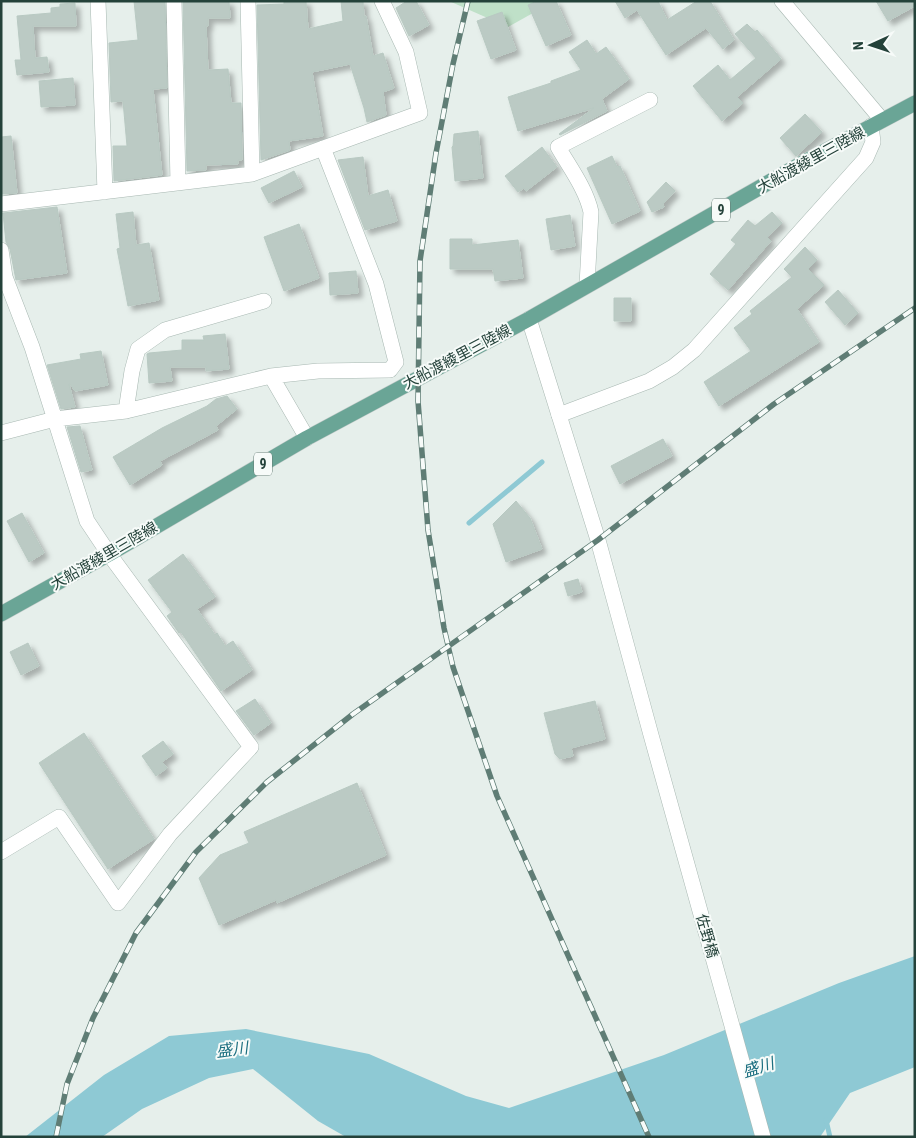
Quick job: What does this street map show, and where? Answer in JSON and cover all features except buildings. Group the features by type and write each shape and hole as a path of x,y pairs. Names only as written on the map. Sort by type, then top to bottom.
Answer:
{"main road":[{"name":"大船渡綾里三陸線","path":"1,614 109,554 307,438 529,319 876,123 915,103"}],"street":[{"path":"98,1 105,192"},
{"path":"174,1 178,183"},
{"path":"248,1 252,174"},
{"path":"1,204 252,174 420,113 406,52 382,1"},
{"path":"559,415 650,381 673,367 694,350 866,158 873,142 876,123 782,1"},
{"path":"587,286 591,212 589,202 558,147 650,100"},
{"path":"1,433 55,419 126,411 271,376 318,371 390,370 396,362 376,284 323,148"},
{"path":"1,250 5,277 32,347 87,521 109,554 251,747 170,834 118,903 59,817 1,852"},
{"path":"126,411 132,371 138,349 164,330 264,301"},
{"name":"佐野橋","path":"529,319 598,540 763,1137"},
{"path":"271,376 307,438"}],"green space":[{"path":"449,1 533,1 533,13 508,27"}],"water":[{"name":"盛川","path":"915,956 915,1067 850,1093 820,1137 346,1137 318,1121 253,1069 209,1078 142,1109 102,1137 25,1137 104,1075 169,1036 246,1029 369,1054 466,1096 509,1108 664,1055 839,983"}],"waterway":[{"path":"469,523 542,462"},
{"path":"826,1120 830,1137"}],"railway":[{"path":"468,1 453,64 436,153 420,261 418,401 428,530 444,628 453,667 497,796 649,1137"},
{"path":"56,1137 67,1084 93,1018 136,933 196,852 267,782 353,714 598,540 774,404 915,308"}]}
